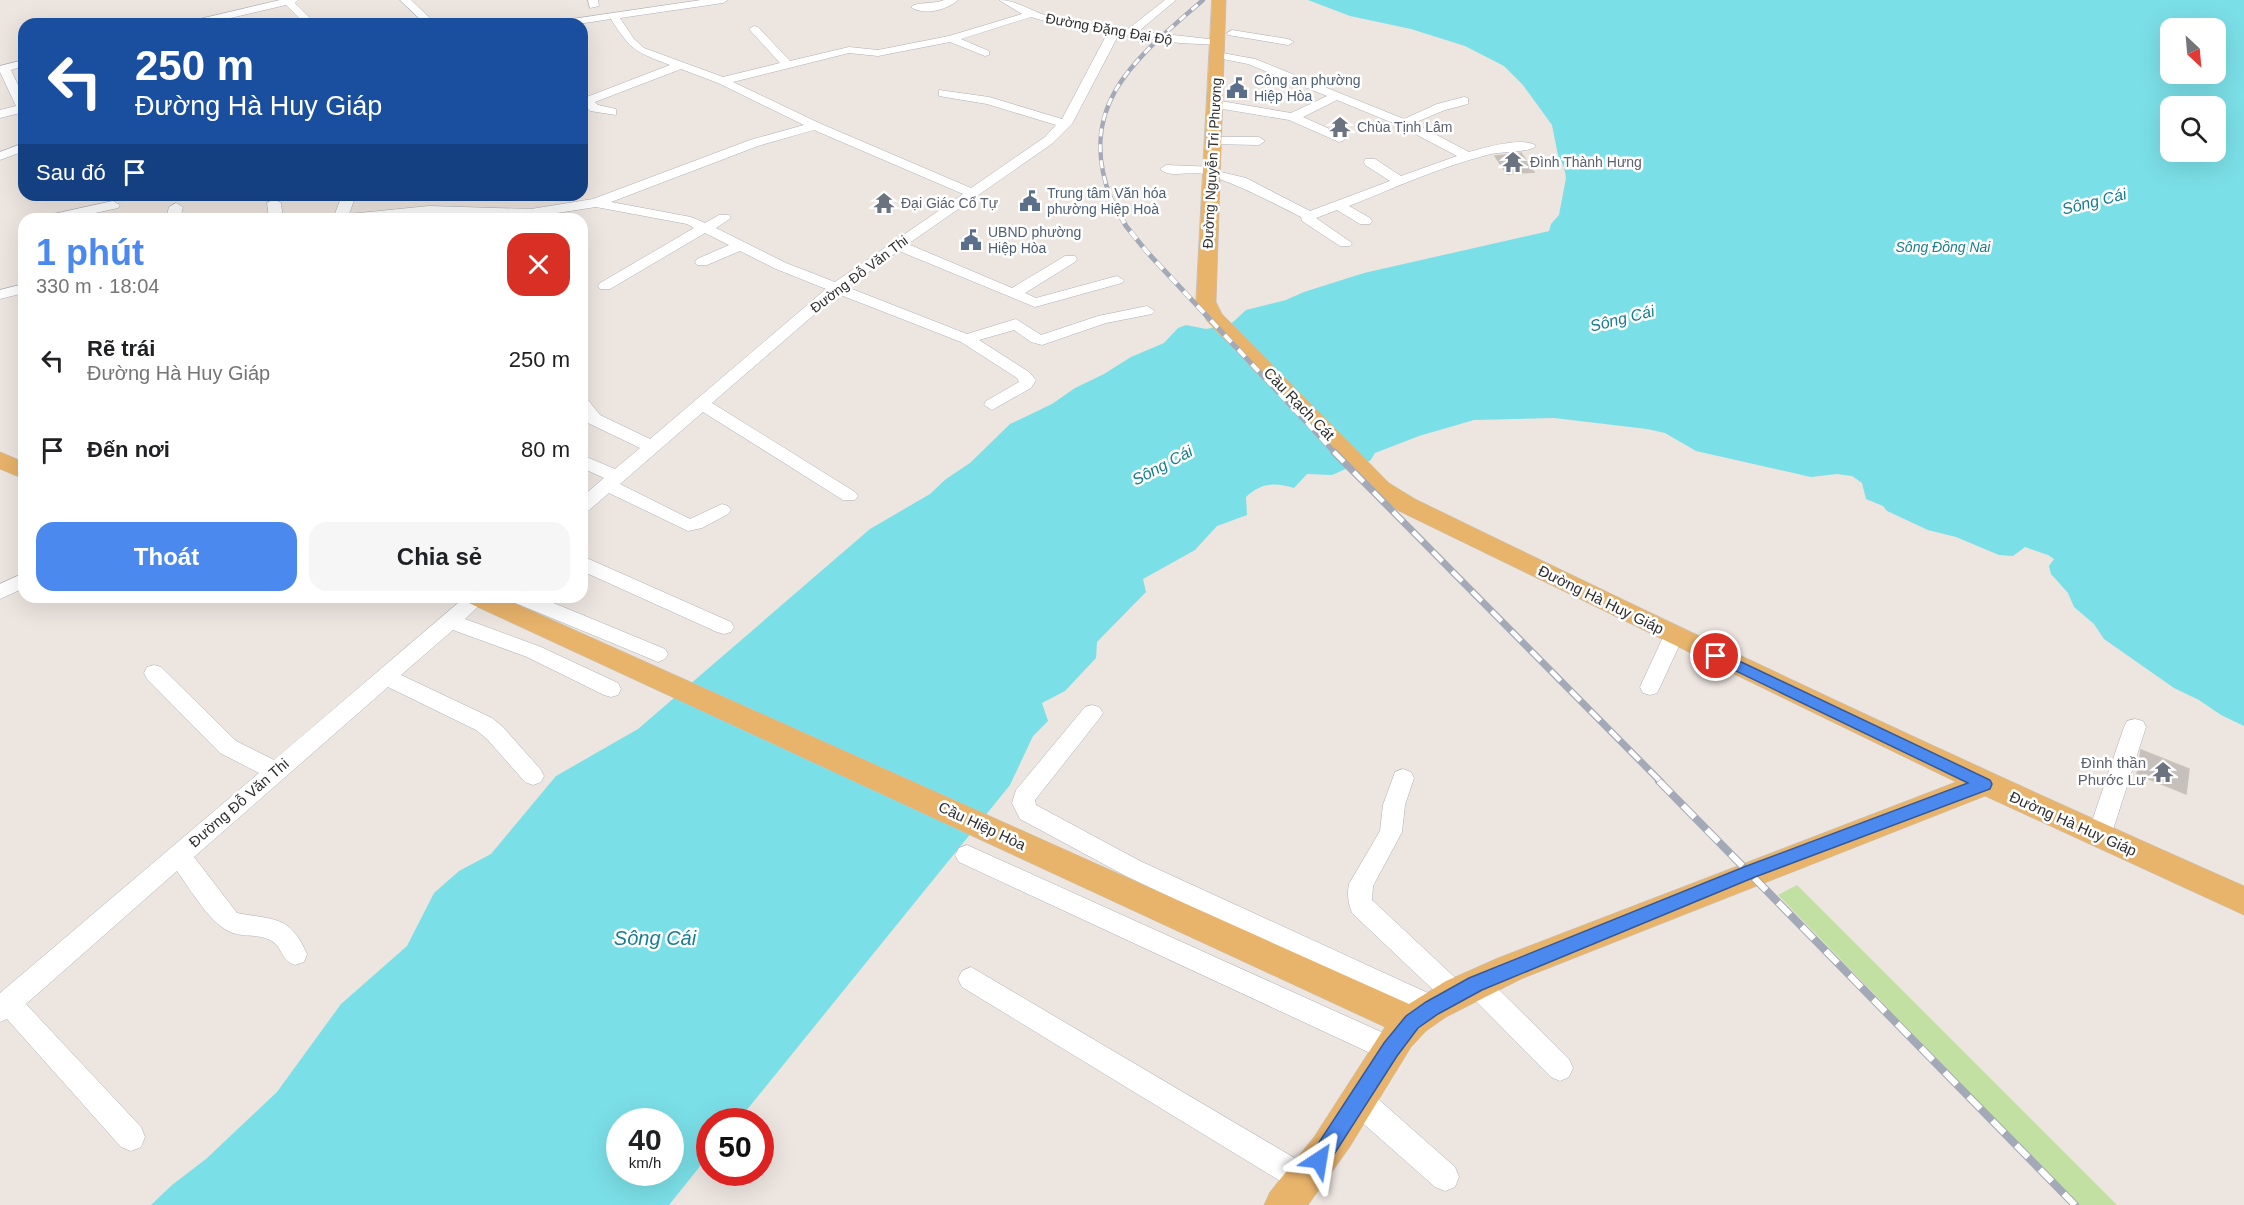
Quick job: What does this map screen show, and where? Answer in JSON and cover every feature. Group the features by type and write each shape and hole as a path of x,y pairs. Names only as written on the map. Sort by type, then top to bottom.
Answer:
{"main road":[{"name":"Đường Nguyễn Tri Phương","path":"1214,317 1209,309 1206,295 1215,104 1221,43 1221,2"},
{"name":"Cầu Rạch Cát","path":"1214,317 1385,492"},
{"path":"0,459 18,469"},
{"name":"Đường Hà Huy Giáp","path":"1385,492 1407,505 1984,784 2244,901"},
{"name":"Cầu Hiệp Hòa","path":"491,603 1349,993 1444,1002"},
{"path":"1294,1192 1359,1101 1390,1049 1444,1002 1749,872 1984,784"}],"street":[{"path":"405,0 425,18"},
{"path":"588,19 723,0"},
{"path":"916,7 935,8 953,0"},
{"name":"Đường Đặng Đại Độ","path":"1004,0 1067,24 1169,40 1221,43"},
{"path":"1122,31 1171,0"},
{"path":"217,18 290,1 306,18"},
{"path":"722,81 852,49 878,53 951,39 1029,11"},
{"path":"613,15 630,41 640,50 722,81 815,126 972,193"},
{"path":"1221,43 1248,21"},
{"path":"754,29 787,64"},
{"name":"Đường Đỗ Văn Thi","path":"588,502 837,288 1049,140 1066,124 1122,31"},
{"path":"951,39 986,53"},
{"path":"1221,43 1288,42"},
{"path":"1221,43 1251,61 1404,123 1467,156"},
{"path":"18,65 2,69 18,98"},
{"path":"612,112 594,108 588,101 682,65"},
{"path":"943,93 989,101 1066,124"},
{"path":"1292,117 1311,110 1335,96"},
{"path":"1404,123 1442,107 1464,101"},
{"path":"1215,104 1292,117 1339,138"},
{"path":"0,114 18,110"},
{"path":"388,213 429,210 531,213 596,203 745,146 815,126"},
{"path":"1213,141 1259,141"},
{"path":"1292,226 1338,205 1467,156 1498,148 1530,146"},
{"path":"0,156 18,149"},
{"path":"1370,162 1401,182"},
{"path":"1166,169 1211,172 1241,181 1308,217 1345,243"},
{"path":"396,212 397,201"},
{"path":"454,211 465,201"},
{"path":"274,203 275,213"},
{"path":"596,203 611,208 691,221 739,246 966,339 1028,380 1025,385 992,405"},
{"path":"77,213 113,205"},
{"path":"1338,205 1365,221"},
{"path":"605,286 704,227 724,218"},
{"path":"898,245 1039,303 1118,280"},
{"path":"702,262 739,246"},
{"path":"1013,294 1070,259"},
{"path":"0,295 18,290"},
{"path":"966,339 1016,324 1036,339 1042,340 1103,319 1146,311"},
{"path":"702,404 849,496"},
{"path":"588,412 594,419 653,447"},
{"path":"588,465 688,525 696,524 722,510"},
{"path":"588,566 724,627"},
{"path":"0,592 18,583"},
{"name":"Đường Đỗ Văn Thi","path":"4,1006 471,603"},
{"path":"535,603 658,654"},
{"path":"450,621 534,652 611,689"},
{"path":"1650,687 1674,635"},
{"path":"154,673 228,747 276,771"},
{"path":"386,677 484,724 495,733 533,776"},
{"path":"1092,713 1026,794 1023,800 1025,810 1132,868 1444,1002 1560,1068"},
{"path":"2099,836 2135,727"},
{"path":"1403,778 1394,805 1391,832 1361,884 1360,900 1361,905 1444,1002"},
{"path":"179,855 229,921 238,926 276,930 295,954"},
{"path":"967,855 1390,1049"},
{"path":"971,979 1294,1192"},
{"path":"4,1006 131,1137"},
{"path":"1359,1101 1445,1178"}],"green space":[{"path":"1797,885 2117,1205 2079,1205 1778,895"}],"water":[{"path":"1308,0 2244,0 2244,726 2174,688 2104,639 2094,624 2074,607 2068,593 2051,574 2049,566 2054,559 2048,555 2025,547 2013,556 1999,555 1956,537 1928,530 1866,499 1862,483 1852,476 1837,474 1811,477 1696,451 1665,433 1647,429 1554,418 1474,420 1419,436 1375,453 1370,461 1355,462 1332,475 1307,474 1294,488 1281,485 1263,486 1246,497 1247,515 1217,526 1195,550 1143,579 1146,592 1097,642 1096,658 1065,691 1042,703 1048,721 1033,736 1010,785 748,1108 696,1108 696,1171 669,1205 151,1205 172,1185 206,1159 277,1092 341,1004 407,946 434,893 459,871 491,854 556,776 638,729 870,529 930,494 946,479 970,463 1010,424 1052,404 1075,388 1131,357 1164,343 1178,328 1186,325 1206,329 1226,325 1246,310 1286,300 1364,273 1549,231 1551,224 1559,215 1566,178 1558,155 1552,125 1523,85 1504,66 1465,46 1411,29 1350,16"}],"building":[{"name":"Đình Thành Hưng","path":"1521,153 1534,172 1507,174 1495,156"},
{"name":"Đình thần Phước Lư","path":"2141,750 2189,769 2186,794 2137,774"}],"railway":[{"path":"1111,199 1102,165 1101,135 1107,109 1119,84 1136,62 1156,41 1203,0"},
{"path":"1111,199 1126,226 1147,252 1336,454"},
{"path":"1334,452 1661,782"},
{"path":"1659,781 2075,1205"}],"place":[{"name":"Công an phường Hiệp Hòa","path":"1237,88"},
{"name":"Chùa Tịnh Lâm","path":"1340,127"},
{"name":"Đình Thành Hưng","path":"1513,162"},
{"name":"Trung tâm Văn hóa phường Hiệp Hoà","path":"1030,201"},
{"name":"Đại Giác Cổ Tự","path":"884,203"},
{"name":"UBND phường Hiệp Hòa","path":"971,240"},
{"name":"Đình thần Phước Lư","path":"2163,772"}],"route":[{"path":"1319,1160 1359,1101 1390,1049 1412,1022 1432,1008 1476,984 1749,872 1984,784 1716,656"}],"water label":[{"name":"Sông Cái","path":"2094,201"},
{"name":"Sông Đồng Nai","path":"1943,247"},
{"name":"Sông Cái","path":"1622,318"},
{"name":"Sông Cái","path":"1162,465"},
{"name":"Sông Cái","path":"655,938"}]}
